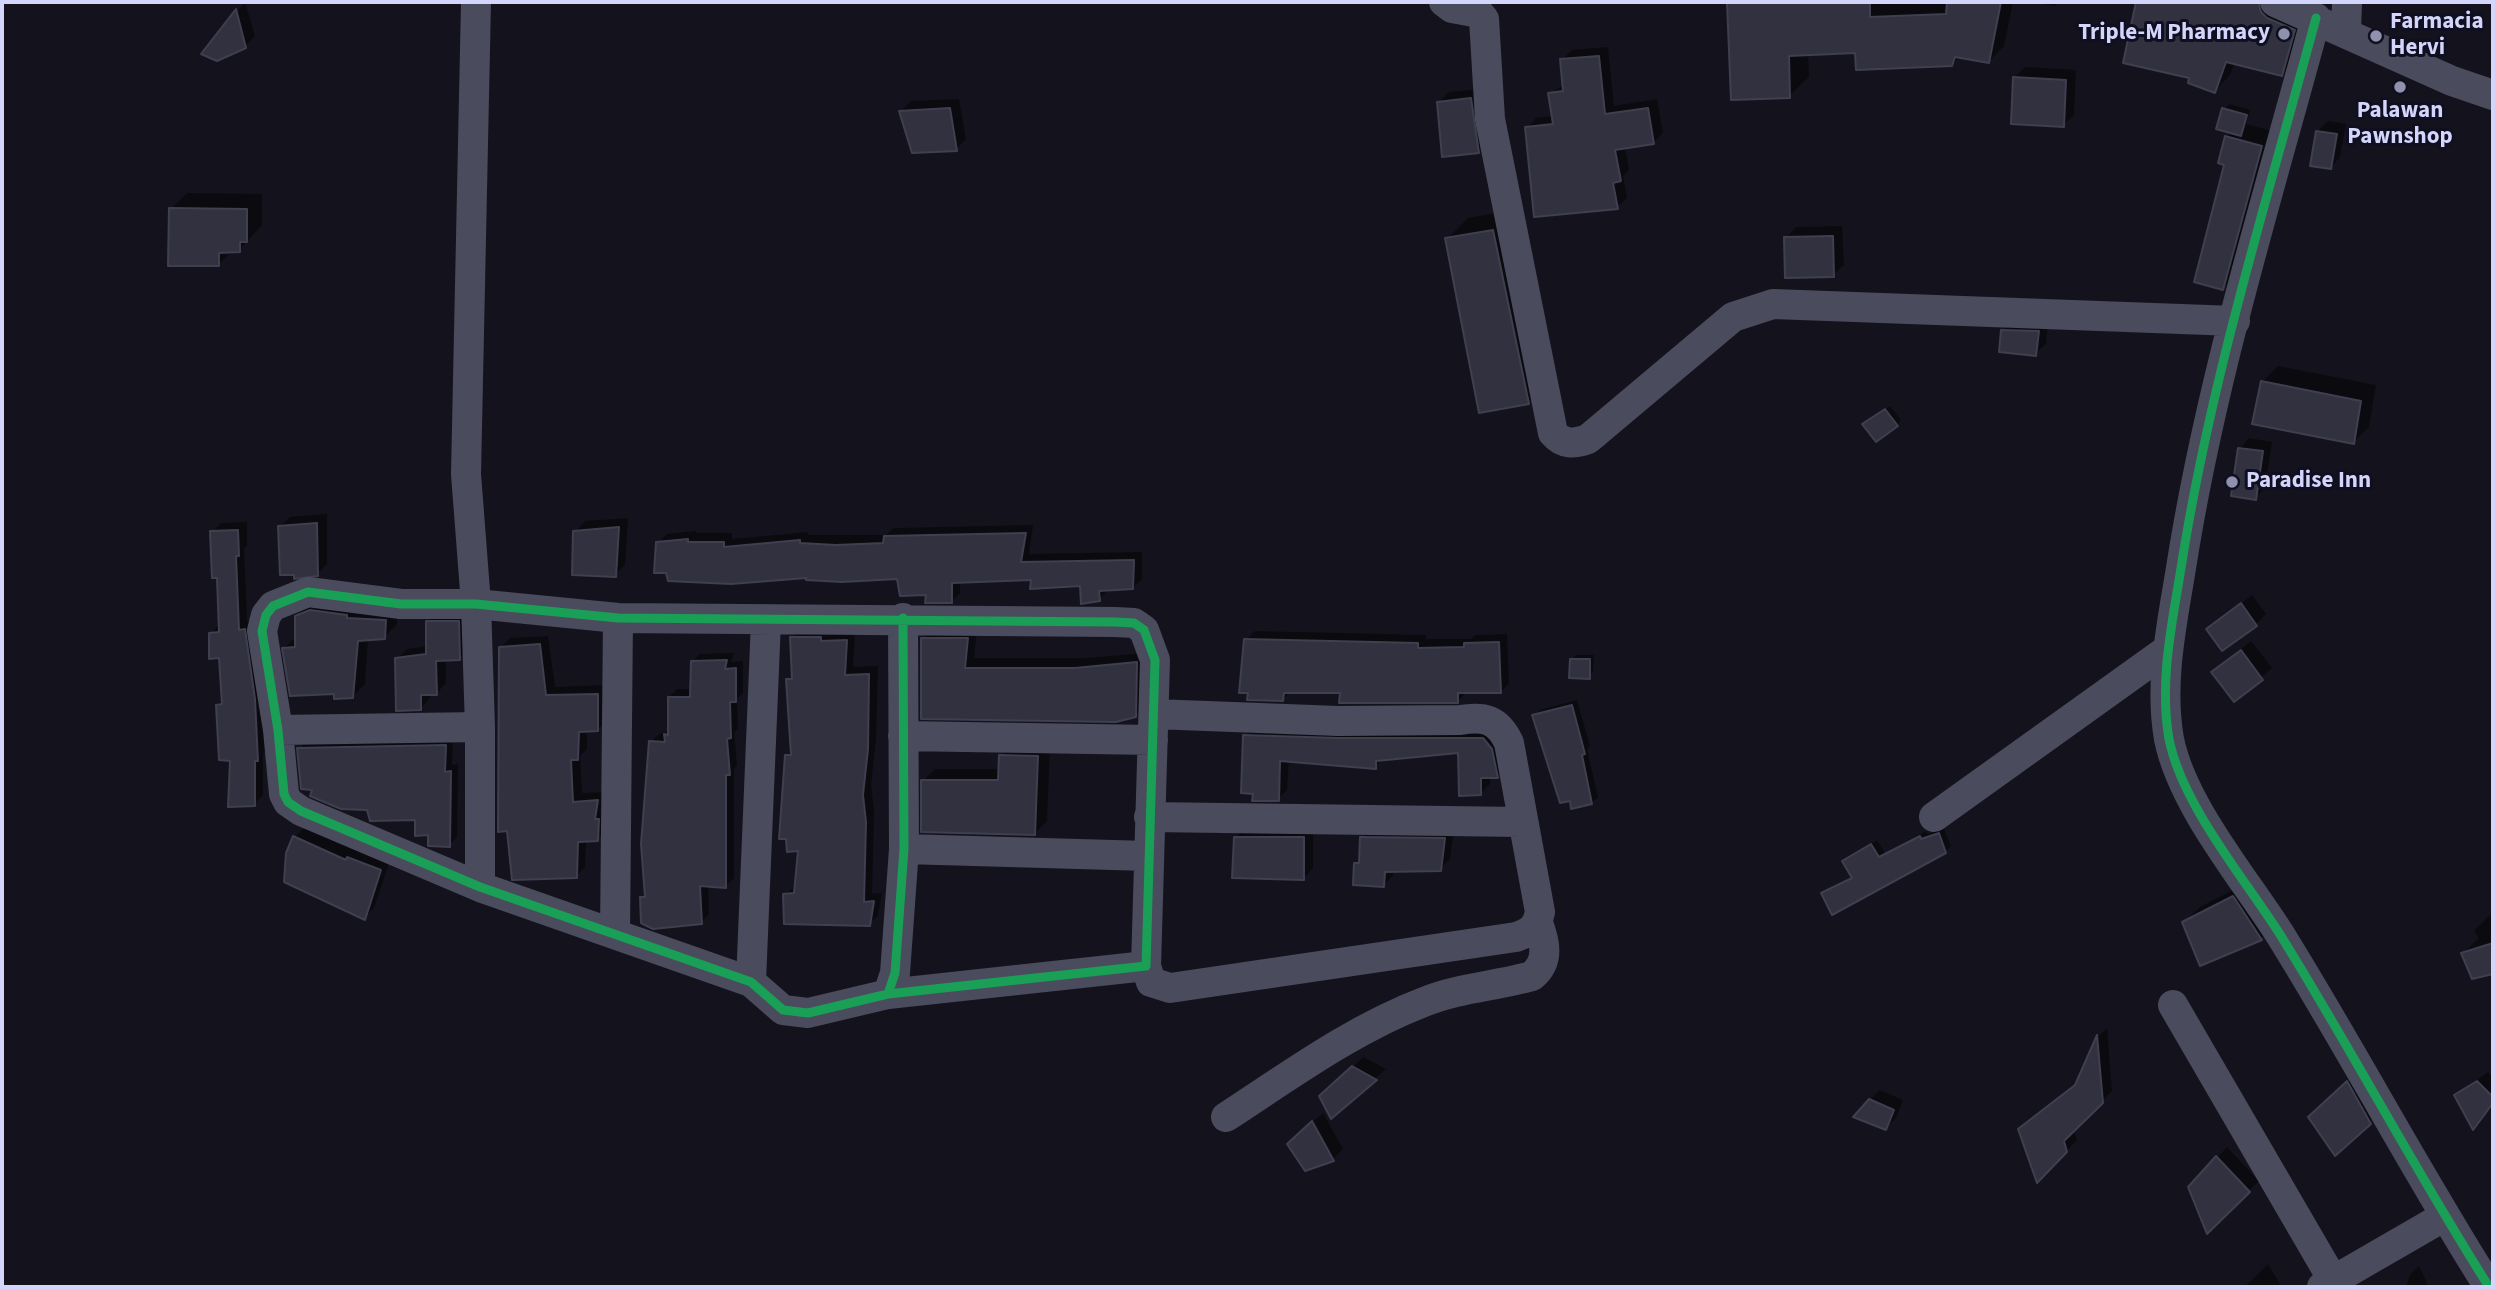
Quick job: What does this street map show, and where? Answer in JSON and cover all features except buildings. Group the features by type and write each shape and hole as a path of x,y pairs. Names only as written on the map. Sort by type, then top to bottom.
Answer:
{"street":[{"path":"476,2 466,474 476,604 481,727 480,887"},
{"path":"1444,2 1452,8 1479,13 1484,19 1490,119 1553,433 1559,440 1569,444 1588,439 1733,317 1773,304 2235,321"},
{"path":"2275,2 2452,81 2493,96"},
{"path":"2346,32 2347,2"},
{"path":"2316,18 2235,321 2192,499 2167,650 2165,709 2170,743 2183,781 2282,938 2489,1287"},
{"path":"903,736 1154,727 1338,721 1492,720 1503,729 1509,743 1521,822 1540,912 1538,923 1530,933 1516,937 1170,988 1151,982 1146,966 1154,727 1154,652 1144,629 1133,623 903,618 766,621 618,618 476,604 401,604 308,592 273,606 266,615 262,631 278,730 284,794 288,802 301,811 480,887 751,982 783,1010 808,1013 888,994 1146,966"},
{"path":"615,934 618,618"},
{"path":"888,994 895,973 904,849 903,618"},
{"path":"751,982 766,621"},
{"path":"1934,817 2167,650"},
{"path":"278,730 481,727"},
{"path":"1149,817 1521,822"},
{"path":"904,849 1148,856"},
{"path":"1226,1117 1348,1040 1406,1009 1444,995 1532,976 1541,969 1545,955 1545,941 1538,923"},
{"path":"2173,1005 2331,1285 2445,1216"}],"cycle path":[{"path":"2316,18 2241,292 2207,429 2174,610 2166,675 2166,718 2176,764 2201,815 2281,936 2489,1287"},
{"path":"888,994 1146,966 1155,660 1144,630 1134,623 1115,622 618,618 476,604 401,604 308,592 273,606 266,615 262,631 278,730 284,794 288,802 301,811 480,887 751,982 783,1010 808,1013 888,994 895,973 904,849 903,618"}],"place":[{"name":"Triple-M Pharmacy","path":"2284,34"},
{"name":"Farmacia Hervi","path":"2376,36"},
{"name":"Palawan Pawnshop","path":"2400,87"},
{"name":"Paradise Inn","path":"2232,482"}]}
